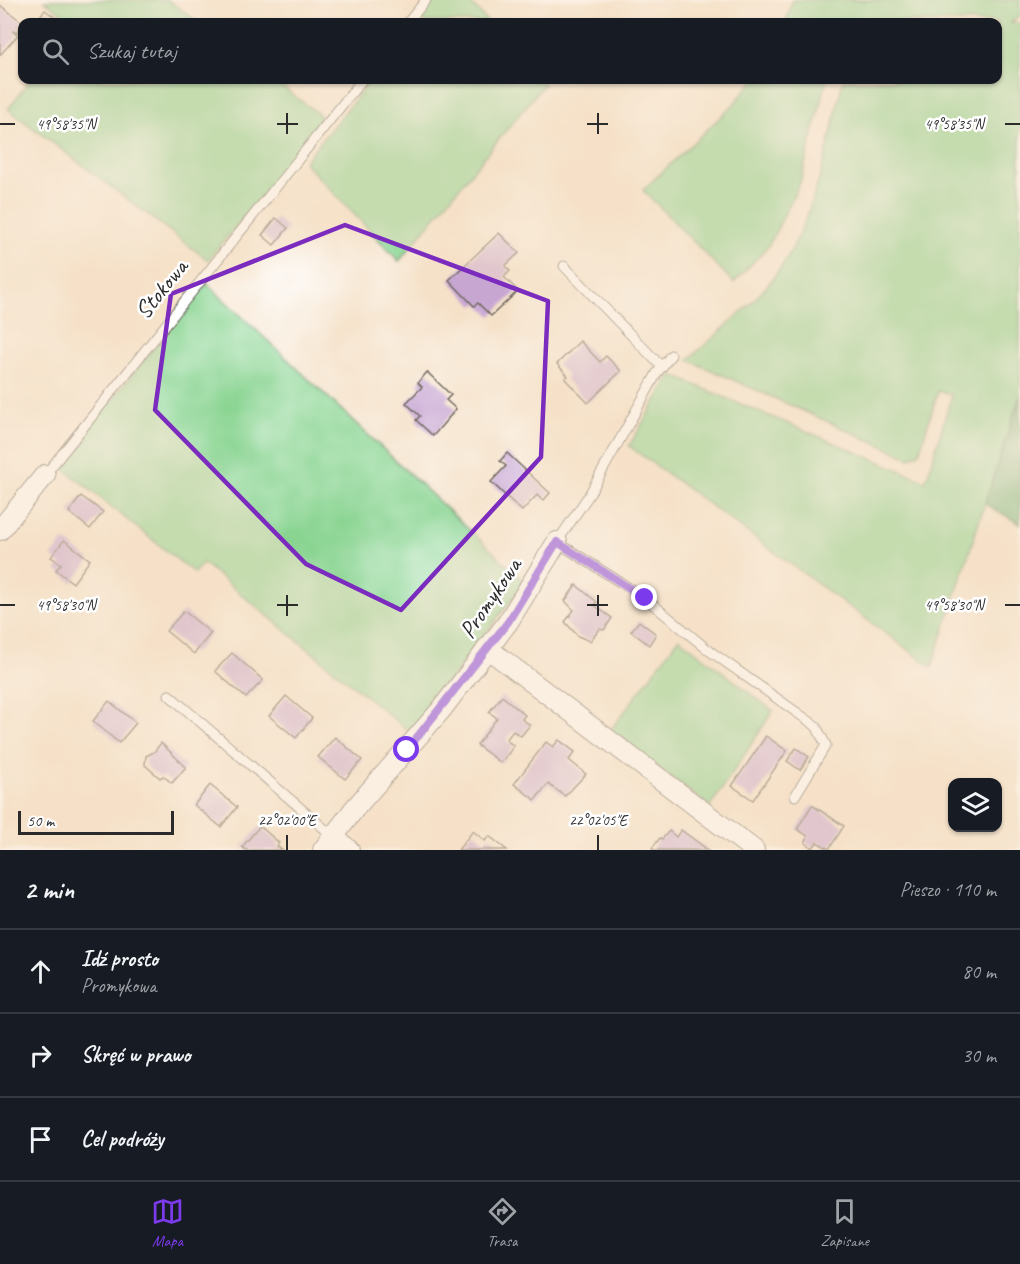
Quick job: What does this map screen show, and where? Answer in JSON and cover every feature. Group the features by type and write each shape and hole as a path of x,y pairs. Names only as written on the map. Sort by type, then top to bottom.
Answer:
{"street":[{"name":"Stokowa","path":"0,530 45,475"},
{"name":"Promykowa","path":"328,843 355,808 441,710 508,622 557,542"},
{"path":"487,648 754,850"},
{"path":"328,843 350,850"}],"lane":[{"path":"411,18 426,0"},
{"name":"Stokowa","path":"45,475 359,84"},
{"path":"564,266 662,367"},
{"name":"Promykowa","path":"557,542 588,495 671,355"},
{"path":"557,542 645,598 707,650 816,726 826,745 795,796"},
{"path":"169,695 328,843"}],"highlighted area":[{"path":"345,225 548,301 541,457 401,610 306,564 155,410 171,294"}],"green space":[{"path":"44,0 168,0 193,18 68,18"},
{"path":"435,0 468,0 484,18 420,18"},
{"path":"792,0 1020,0 1020,15 1011,23 1020,23 1020,396 932,667 629,446 671,375 926,481 952,395 938,391 919,453 910,458 688,360 754,300 787,258 814,195 828,148 842,84 1002,84 1002,18 787,18"},
{"path":"27,84 278,84 321,116 281,173 208,260 8,109"},
{"path":"368,84 544,84 399,261 304,162"},
{"path":"751,84 826,84 800,183 769,245 734,283 643,190 732,106"},
{"path":"206,283 525,582 410,732 203,563 194,573 59,465"},
{"path":"1020,396 1020,524 985,504"},
{"path":"679,638 773,711 710,807 610,731"}],"building":[{"path":"0,5 18,19 18,32 12,31 18,35 0,55"},
{"path":"45,10 56,18 38,18"},
{"path":"276,218 288,228 274,245 262,235"},
{"path":"499,233 519,253 505,266 510,271 504,277 518,291 491,316 478,303 474,306 449,280"},
{"path":"580,341 600,362 606,356 621,371 588,403 565,379 568,376 557,364"},
{"path":"427,372 451,395 446,400 456,409 433,436 416,420 420,416 406,403 422,387 418,383"},
{"path":"507,453 550,493 543,501 537,495 522,511 491,482 506,466 500,461"},
{"path":"81,496 103,512 90,529 69,512"},
{"path":"64,540 90,560 73,583 56,570 61,564 51,557"},
{"path":"576,585 597,602 594,605 612,618 604,630 600,629 590,641 578,636 565,622 574,610 565,601"},
{"path":"184,611 211,633 194,654 166,631"},
{"path":"639,621 656,634 649,645 631,631"},
{"path":"232,653 263,680 246,698 215,671"},
{"path":"286,696 312,718 296,738 269,716"},
{"path":"502,696 525,715 522,719 530,725 521,736 513,731 506,740 514,746 501,763 477,745 497,718 489,712"},
{"path":"109,701 136,723 119,743 93,721"},
{"path":"766,736 787,751 753,800 732,786"},
{"path":"335,737 362,760 345,779 318,757"},
{"path":"559,740 575,752 569,760 586,774 565,796 548,784 535,800 514,784 546,742 553,747"},
{"path":"161,743 186,767 172,783 163,776 160,778 145,765 146,756 154,752"},
{"path":"796,748 809,757 800,770 787,761"},
{"path":"210,785 237,807 221,827 194,805"},
{"path":"812,805 844,826 829,849 817,842 813,848 805,843 808,836 797,829"},
{"path":"260,826 279,843 277,846 282,850 246,850 242,847"},
{"path":"681,830 708,850 654,850 652,848 669,831 676,837"},
{"path":"473,831 485,841 489,836 507,850 458,850"}],"route":[{"path":"407,750 441,710 508,622 557,542 645,598"}]}
